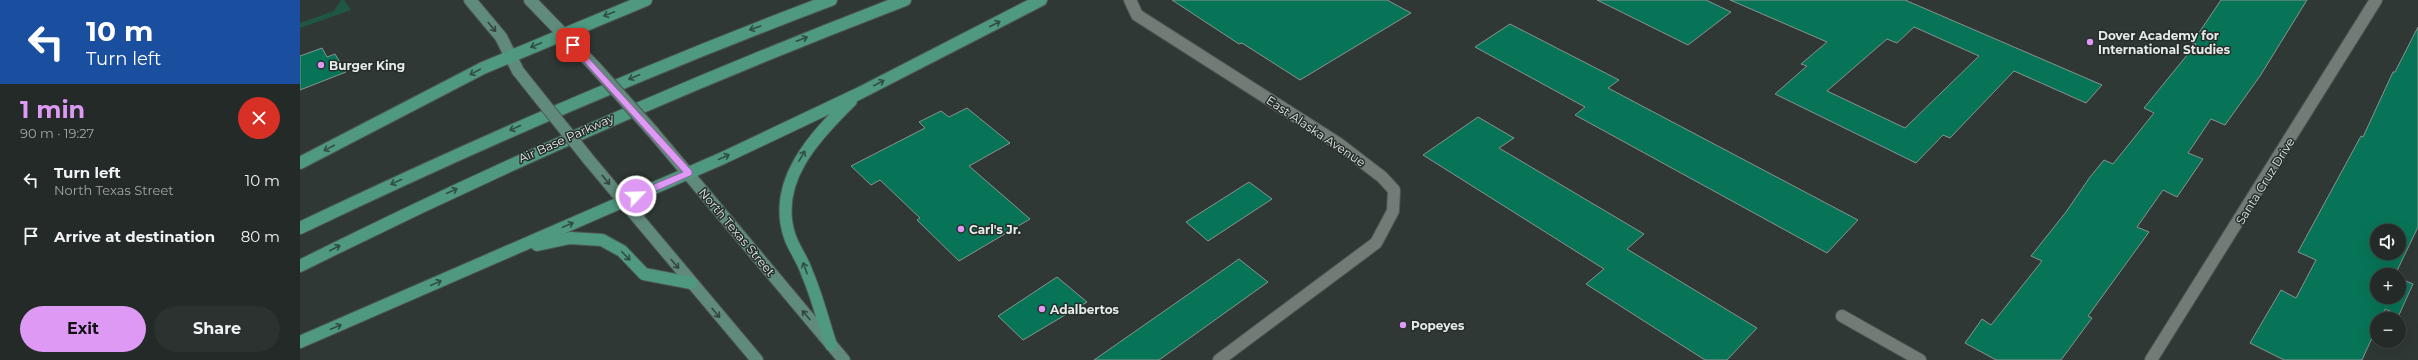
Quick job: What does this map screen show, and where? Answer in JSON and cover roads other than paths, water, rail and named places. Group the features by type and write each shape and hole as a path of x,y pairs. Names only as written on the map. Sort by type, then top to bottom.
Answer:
{"main road":[{"path":"470,0 501,37 518,71 534,92 691,283 757,360"},
{"name":"North Texas Street","path":"530,0 595,67 689,173 844,360"},
{"path":"300,163 483,68 646,0"},
{"path":"300,228 522,124 733,36 831,0"},
{"name":"Air Base Parkway","path":"300,266 542,148 760,55 905,0"},
{"path":"300,342 689,173 860,93 1041,0"},
{"path":"831,345 804,264 790,237 786,216 787,192 795,168 809,143 860,93"},
{"path":"499,256 569,238 592,237 608,242 623,252 641,272 691,283"}],"street":[{"name":"East Alaska Avenue","path":"1130,0 1130,3 1137,15 1180,44 1339,144 1382,177 1394,190 1394,211 1376,243 1219,360"},
{"name":"Santa Cruz Drive","path":"2151,360 2226,243 2376,0"},
{"path":"1842,316 1920,360"}],"place":[{"name":"Dover Academy for International Studies","path":"2090,42"},
{"name":"Burger King","path":"321,65"},
{"name":"Carl's Jr.","path":"961,229"},
{"name":"Adalbertos","path":"1042,309"},
{"name":"Popeyes","path":"1403,325"}]}
